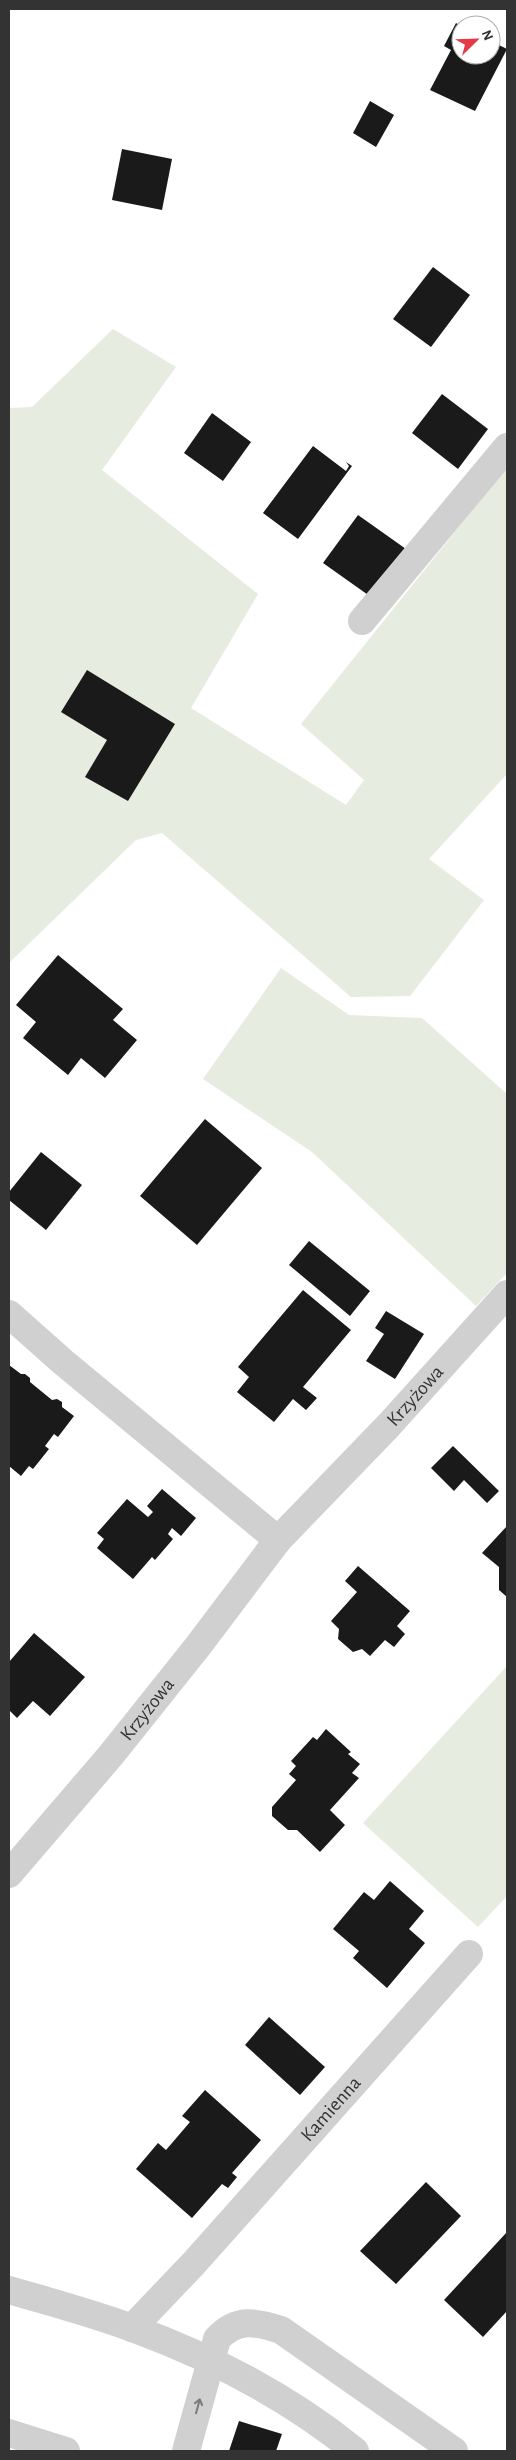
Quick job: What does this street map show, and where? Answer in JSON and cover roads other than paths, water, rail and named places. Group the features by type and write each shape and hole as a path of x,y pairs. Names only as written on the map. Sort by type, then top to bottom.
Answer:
{"street":[{"path":"362,621 507,446"},
{"name":"Krzyżowa","path":"9,1874 136,1724 278,1540 389,1425 507,1294"},
{"path":"9,1314 63,1362 278,1540"},
{"name":"Kamienna","path":"132,2328 194,2264 469,1954"},
{"path":"9,2290 132,2328 210,2361 296,2408 355,2451"},
{"path":"186,2451 217,2338 226,2329 251,2322 281,2330 454,2451"},
{"path":"9,2433 66,2451"}]}
